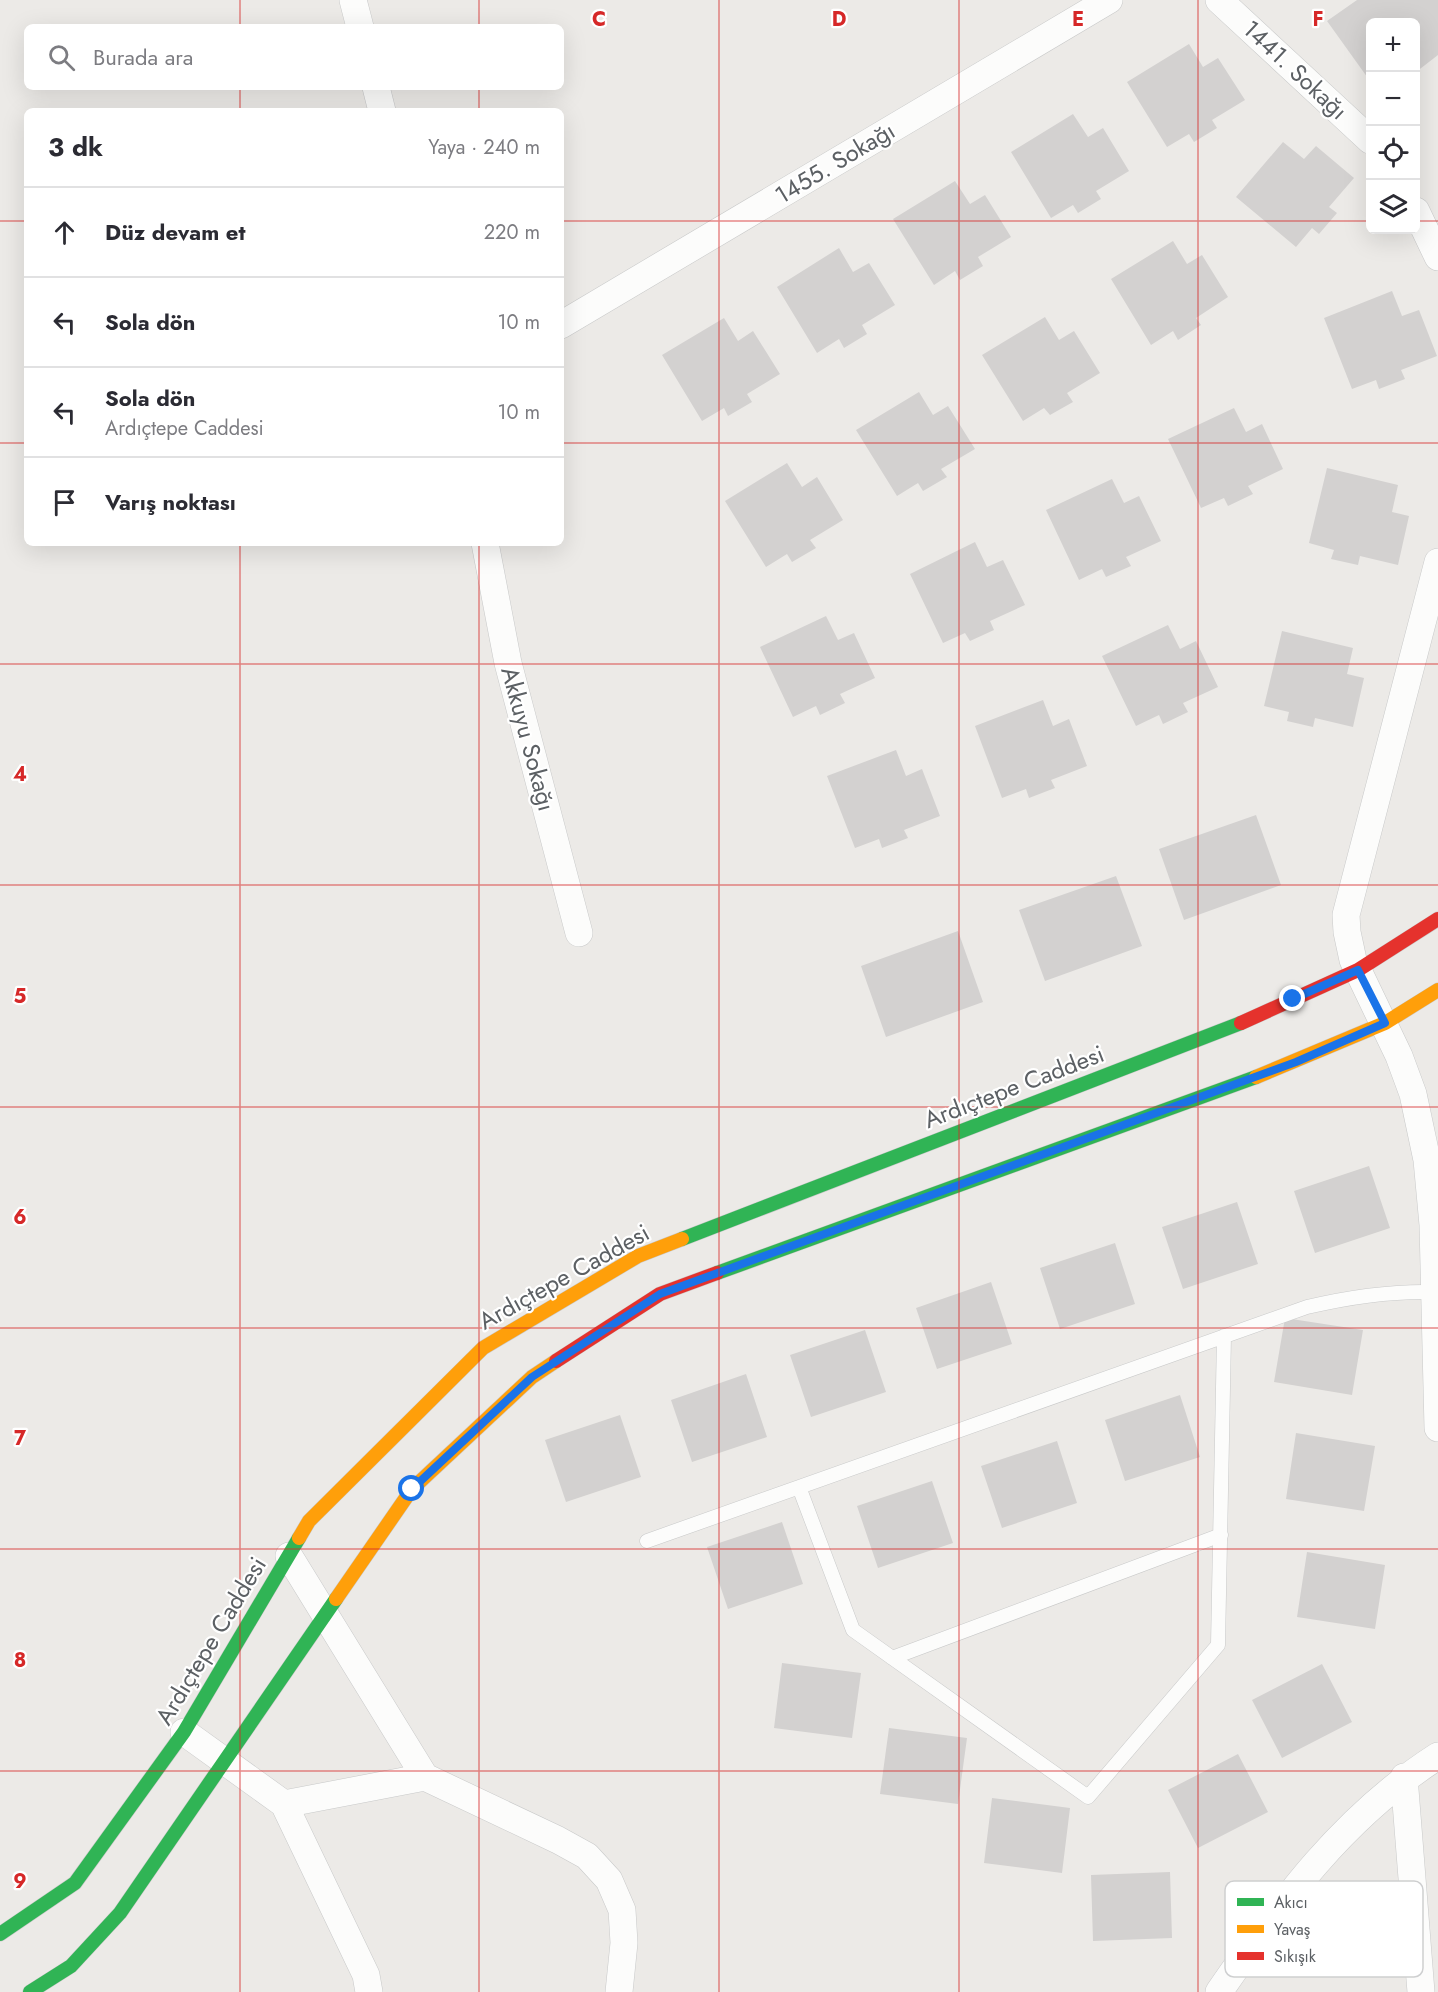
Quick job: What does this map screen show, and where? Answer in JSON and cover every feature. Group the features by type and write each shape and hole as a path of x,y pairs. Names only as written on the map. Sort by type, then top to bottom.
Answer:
{"street":[{"path":"353,0 359,24"},
{"name":"1455. Sokağı","path":"564,323 1109,0"},
{"name":"1441. Sokağı","path":"1219,0 1366,135"},
{"path":"377,90 381,108"},
{"path":"1420,219 1438,257"},
{"name":"Akkuyu Sokağı","path":"486,546 508,663 579,933"},
{"path":"1438,562 1349,899 1347,932 1358,970 1385,1023 1413,1094 1427,1160 1433,1225 1438,1428"},
{"name":"Ardıçtepe Caddesi","path":"0,1934 75,1883 184,1732 309,1521 483,1348 638,1256 1226,1030 1358,970 1438,919"},
{"path":"30,1992 71,1966 120,1913 412,1489 532,1377 660,1294 1285,1066 1385,1023 1438,990"},
{"path":"289,1556 425,1777 587,1856 609,1880 622,1910 624,1943 619,1992"},
{"path":"184,1732 284,1804 368,1984"},
{"path":"1302,1881 1357,1818 1404,1778 1438,1756"},
{"path":"284,1804 425,1777"},
{"path":"1404,1778 1412,1881"},
{"path":"1219,1992 1230,1977"},
{"path":"1420,1977 1421,1992"}],"lane":[{"path":"647,1541 1306,1307 1344,1298 1383,1293 1433,1292"},
{"path":"799,1487 853,1630 1088,1797 1218,1645 1224,1336"},
{"path":"892,1658 1221,1535"}],"building":[{"path":"1357,0 1438,0 1438,55 1420,69 1420,18 1366,18 1366,75 1327,21"},
{"path":"1189,44 1203,67 1218,58 1245,100 1212,120 1217,128 1194,142 1189,134 1167,147 1127,82"},
{"path":"1073,114 1088,137 1103,128 1129,171 1096,191 1101,199 1078,213 1073,205 1051,218 1011,152"},
{"path":"1283,142 1304,159 1316,146 1354,178 1329,207 1337,213 1319,234 1312,228 1296,247 1236,197"},
{"path":"955,181 970,204 985,195 1011,237 978,257 983,266 960,280 955,271 934,285 893,219"},
{"path":"1173,241 1187,264 1202,255 1228,297 1196,318 1201,325 1178,340 1173,331 1151,345 1111,279"},
{"path":"839,248 853,272 869,263 895,305 862,325 867,334 844,348 839,339 817,353 777,287"},
{"path":"1392,291 1402,316 1419,310 1437,356 1401,370 1405,379 1379,389 1376,380 1352,389 1324,318"},
{"path":"1045,317 1059,340 1074,331 1100,373 1067,393 1073,402 1050,415 1044,408 1023,421 982,355"},
{"path":"724,318 738,341 753,331 780,374 747,394 752,402 728,416 724,408 702,421 662,355"},
{"path":"919,392 933,415 948,406 975,449 941,469 947,477 923,491 918,483 897,496 856,430"},
{"path":"1234,408 1246,432 1262,424 1283,469 1248,486 1253,494 1228,506 1224,498 1201,508 1168,439"},
{"path":"787,463 802,487 817,477 843,520 810,540 816,548 792,562 787,554 766,567 725,501"},
{"path":"1327,468 1398,485 1392,512 1409,516 1398,565 1360,556 1358,565 1331,559 1334,550 1309,543"},
{"path":"1112,479 1124,503 1139,496 1161,541 1126,557 1131,566 1106,577 1102,569 1079,580 1046,510"},
{"path":"975,542 987,567 1003,560 1025,605 990,621 994,630 970,641 965,633 943,643 910,574"},
{"path":"826,616 838,640 854,633 875,678 840,694 845,703 820,715 816,706 793,717 760,647"},
{"path":"1168,625 1180,649 1196,641 1218,687 1183,703 1188,712 1163,724 1159,715 1136,726 1102,656"},
{"path":"1282,631 1353,648 1347,674 1364,678 1353,727 1315,718 1313,727 1287,721 1289,712 1264,706"},
{"path":"1043,700 1053,726 1069,719 1087,766 1051,780 1055,788 1029,798 1026,789 1002,798 975,726"},
{"path":"896,750 906,776 922,769 940,816 904,830 908,838 882,848 879,839 855,848 827,776"},
{"path":"1256,815 1281,885 1184,920 1159,849"},
{"path":"1116,876 1142,946 1045,981 1019,910"},
{"path":"958,931 983,1002 886,1037 861,966"},
{"path":"1369,1166 1390,1228 1315,1253 1294,1191"},
{"path":"1237,1202 1258,1264 1183,1289 1162,1227"},
{"path":"1115,1243 1135,1304 1060,1329 1040,1268"},
{"path":"991,1282 1012,1344 937,1369 916,1308"},
{"path":"1285,1318 1363,1330 1352,1395 1274,1382"},
{"path":"865,1330 886,1392 811,1417 790,1355"},
{"path":"746,1374 767,1437 692,1462 671,1400"},
{"path":"1180,1395 1200,1457 1125,1481 1105,1420"},
{"path":"620,1415 641,1477 566,1502 545,1440"},
{"path":"1296,1433 1375,1446 1364,1511 1286,1499"},
{"path":"1057,1441 1077,1503 1002,1528 981,1466"},
{"path":"932,1481 953,1543 878,1568 857,1506"},
{"path":"782,1522 803,1584 728,1609 707,1547"},
{"path":"1307,1552 1385,1565 1375,1629 1297,1617"},
{"path":"782,1663 861,1673 852,1738 774,1728"},
{"path":"1322,1664 1352,1722 1282,1758 1252,1700"},
{"path":"889,1728 967,1738 958,1804 880,1794"},
{"path":"1238,1754 1268,1812 1198,1848 1168,1790"},
{"path":"992,1798 1070,1808 1062,1873 984,1863"},
{"path":"1170,1872 1172,1938 1093,1941 1091,1875"}],"traffic: fast":[{"path":"682,1239 1241,1023"},
{"path":"717,1273 1256,1077"},
{"path":"0,1934 75,1883 184,1732 299,1538"},
{"path":"30,1992 71,1966 120,1913 336,1599"}],"traffic: slow":[{"path":"1256,1077 1385,1023 1438,990"},
{"path":"299,1538 309,1521 483,1348 638,1256 682,1239"},
{"path":"336,1599 412,1489 532,1377 556,1361"}],"traffic: jam":[{"path":"1241,1023 1358,970 1438,919"},
{"path":"556,1361 660,1294 717,1273"}],"route":[{"path":"412,1489 532,1377 660,1294 1296,1062 1385,1023 1358,970 1293,999"}]}
